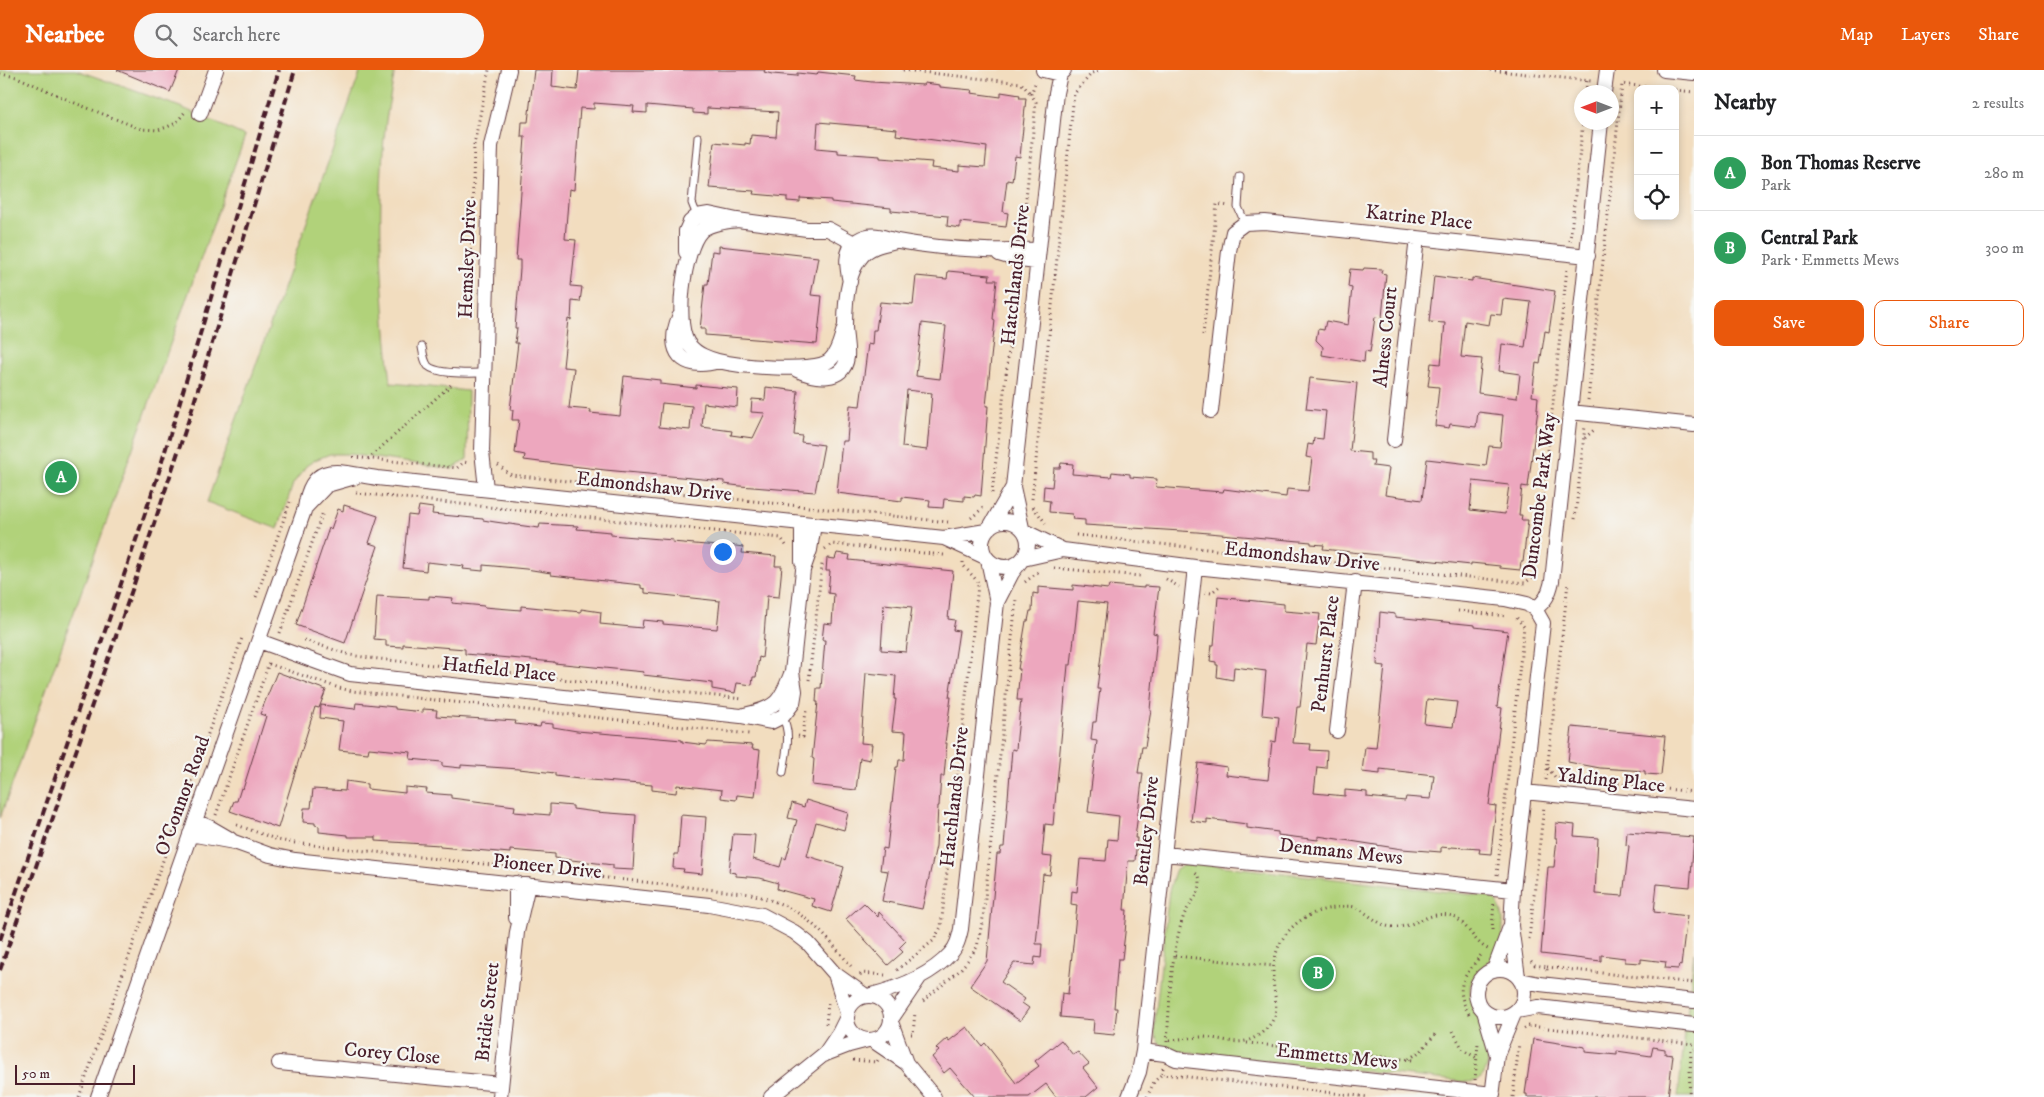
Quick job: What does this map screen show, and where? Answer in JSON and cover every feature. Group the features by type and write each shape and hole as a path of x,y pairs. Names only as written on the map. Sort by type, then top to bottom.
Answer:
{"street":[{"path":"200,114 216,70"},
{"name":"Hemsley Drive","path":"480,488 486,462 485,373 491,146 509,70"},
{"path":"1605,85 1607,70"},
{"path":"1664,70 1694,73"},
{"path":"1040,74 1062,72"},
{"name":"Hatchlands Drive","path":"1023,530 1013,487 1056,93 1062,72"},
{"name":"Duncombe Park Way","path":"1519,978 1511,926 1513,890 1543,624 1535,609 1549,593 1552,581 1600,130"},
{"path":"856,249 828,229 736,220 711,225 700,223 687,260 681,311 683,331 690,347 718,361 795,369 823,365 836,352 845,326 850,282 856,264 856,249 872,235 881,235 896,241 1038,256"},
{"name":"Katrine Place","path":"1245,224 1265,222 1588,256"},
{"path":"1211,411 1228,250 1233,232 1245,224"},
{"name":"Alness Court","path":"1394,440 1417,238"},
{"path":"1570,412 1694,425"},
{"name":"Edmondshaw Drive","path":"324,480 360,476 944,538 988,529"},
{"name":"O'Connor Road","path":"98,1097 305,508 324,480"},
{"name":"Hatchlands Drive","path":"988,529 1013,487"},
{"path":"1022,560 1028,545 1023,530 1016,524 1002,521 988,529 982,544 986,558 1000,567 1008,568 1042,549"},
{"path":"779,710 781,699 792,672 803,570 801,549 808,523"},
{"name":"Edmondshaw Drive","path":"1023,530 1042,549 1505,599 1527,604 1535,609"},
{"name":"Edmondshaw Drive","path":"944,538 986,558"},
{"name":"Hatchlands Drive","path":"869,996 919,978 950,954 957,943 961,929 997,602 986,558"},
{"name":"Hatchlands Drive","path":"997,602 1012,573 1022,560"},
{"name":"Bentley Drive","path":"1129,1097 1143,1055 1195,567"},
{"name":"Penhurst Place","path":"1337,731 1355,582"},
{"name":"Hatfield Place","path":"259,641 350,674 741,716 763,711 779,710"},
{"name":"Yalding Place","path":"1524,792 1694,809"},
{"name":"Pioneer Drive","path":"193,827 270,855 295,860 749,911 777,922 794,932 812,948 847,989 847,1015"},
{"name":"Denmans Mews","path":"1164,854 1513,890"},
{"name":"Bridie Street","path":"500,1091 522,884"},
{"name":"Duncombe Park Way","path":"1494,970 1511,926"},
{"path":"1492,1096 1497,1055 1484,1012 1479,1006 1476,991 1482,978 1494,970 1507,970 1519,978 1540,984 1694,1001"},
{"name":"Hatchlands Drive","path":"891,1020 901,1002 919,978"},
{"path":"1497,1055 1513,1032 1516,1012 1524,999 1524,986 1519,978"},
{"path":"847,989 883,1000 888,1006 896,1039 906,1063"},
{"path":"823,1056 839,1033 852,1003 869,996"},
{"path":"1484,1012 1498,1018 1538,1007 1694,1025"},
{"path":"847,1015 848,1024 855,1035 870,1040 906,1063 934,1097"},
{"path":"771,1097 823,1056 849,1045 870,1040 886,1032 891,1020"},
{"name":"Emmetts Mews","path":"1143,1055 1164,1060 1170,1051 1492,1096"},
{"name":"Corey Close","path":"279,1063 500,1091"}],"lane":[{"path":"698,137 692,203 700,223"},
{"path":"1240,177 1238,207 1245,224"},
{"path":"422,347 426,362 433,369 485,373"},
{"path":"779,710 788,727 783,772"}],"path":[{"path":"903,70 1021,82 1036,102 992,498"},
{"path":"1101,70 1092,73 1074,94 1031,505 1049,528 1042,549 1044,567 1148,577"},
{"path":"1490,70 1587,80 1587,85"},
{"path":"0,74 17,77 75,103 141,129 158,130 168,127 182,118 186,109"},
{"path":"1031,94 1040,74"},
{"path":"1574,526 1622,84 1634,85"},
{"path":"1679,90 1694,92"},
{"path":"1073,535 1525,583 1535,575 1582,130"},
{"path":"368,459 456,381 468,373"},
{"path":"346,457 458,468 464,462 486,462 498,456"},
{"path":"486,462 511,475 952,522"},
{"path":"256,599 293,491"},
{"path":"789,557 790,548"},
{"path":"1529,942 1569,574"},
{"path":"1158,578 1167,579 1176,587 1211,593 1220,585 1230,586"},
{"path":"839,1033 826,1025 828,1002 847,989 862,972 891,975 934,941 941,927 978,582"},
{"path":"1451,610 1517,617 1524,627 1491,932"},
{"path":"280,632 289,635"},
{"path":"79,1097 242,636"},
{"path":"298,638 356,656 750,699"},
{"path":"1548,768 1555,777 1694,792"},
{"path":"1170,1051 1175,956 1183,918 1201,887 1199,876 1190,868 1187,856"},
{"path":"1245,1043 1265,1030 1276,1011 1277,999 1274,966 1278,948 1293,927 1313,912 1346,906 1359,910 1387,926 1395,927 1413,924 1421,919 1437,914 1454,917 1462,923 1475,940 1486,948 1500,954"},
{"path":"1472,1019 1461,997 1461,984 1466,972 1488,943"},
{"path":"1175,956 1274,966"},
{"path":"1547,967 1694,983"},
{"path":"885,975 890,990"},
{"path":"896,1039 905,1034 913,1034 915,1011 901,1002"},
{"path":"1513,1097 1513,1032 1529,1026 1694,1044"},
{"path":"1454,1031 1463,1050 1477,1058"},
{"path":"1170,1051 1194,1037 1411,1060 1436,1033"},
{"path":"1474,1092 1478,1034"},
{"path":"849,1045 852,1060 877,1062 885,1049"},
{"path":"1688,1097 1691,1050 1694,1049"},
{"path":"1147,1097 1154,1082 1162,1074"}],"green space":[{"path":"0,70 76,70 183,108 245,136 0,818"},
{"path":"361,70 395,70 385,129 381,199 383,291 391,383 468,391 467,459 453,469 348,454 330,454 306,466 293,484 278,529 207,502"},
{"path":"1187,862 1492,897 1502,913 1501,941 1494,955 1476,974 1470,990 1472,1001 1483,1024 1487,1041 1488,1060 1483,1075 1478,1080 1467,1082 1168,1050 1165,1048 1158,1041 1154,1029 1169,891 1175,871"},
{"path":"1694,952 1694,1097 1678,1097"}],"building":[{"path":"117,70 179,70 170,92"},
{"path":"534,70 553,70 552,87 577,90 579,70 765,70 764,72 772,74 797,76 797,73 817,75 818,72 856,76 855,80 872,82 924,85 924,83 940,85 940,87 972,90 971,93 1001,97 1001,92 1020,95 1019,98 1026,98 1020,157 1015,156 1012,181 1007,180 1003,212 1008,213 1006,227 960,222 960,228 947,226 948,216 891,211 891,208 831,202 831,200 800,198 800,202 787,201 787,197 753,194 754,191 709,188 714,142 745,145 745,143 750,144 751,135 776,137 778,112 707,108 707,114 693,113 693,109 647,105 647,113 633,112 634,106 594,103 594,109 580,108 574,190 569,189 565,239 576,240 571,286 582,287 580,302 572,301 571,320 568,319 563,367 574,368 569,408 591,410 590,413 620,416 624,376 660,380 660,384 696,388 696,385 738,389 737,407 704,403 702,427 732,431 731,435 753,438 765,413 751,412 752,399 765,400 766,387 798,391 794,435 802,436 801,442 824,445 815,492 740,486 724,484 724,481 524,460 525,455 515,453 519,420 512,420 513,410 510,410 518,343 515,343 517,328 515,328 520,260 516,260 525,137 521,137 522,122 528,122","holes":["818,122 897,129 896,135 987,147 985,167 959,165 959,171 931,168 932,162 838,153 838,150 816,148","662,403 692,406 690,430 659,427"]},
{"path":"719,246 818,257 811,295 822,296 817,344 705,335 705,329 700,329 705,284 708,284 712,251 719,252"},
{"path":"1364,268 1382,269 1381,273 1386,274 1382,318 1375,317 1370,352 1365,351 1364,362 1322,355 1323,347 1316,340 1318,329 1324,330 1326,321 1348,325 1352,288 1348,287 1350,269 1363,270"},
{"path":"948,271 990,275 989,280 997,280 986,406 988,406 981,496 964,496 964,501 944,499 943,508 929,507 930,500 902,497 902,501 837,493 842,441 847,441 850,405 860,406 868,344 872,345 873,330 876,330 880,302 913,305 916,276 947,279","holes":["922,323 946,326 940,379 916,376","907,390 932,393 927,450 902,447"]},
{"path":"1434,276 1472,281 1472,278 1555,291 1549,332 1545,331 1540,364 1536,363 1532,396 1538,397 1538,409 1528,487 1522,486 1519,515 1522,515 1521,520 1528,520 1523,562 1521,562 1520,570 1500,568 1500,566 1471,563 1471,565 1323,549 1324,545 1311,544 1311,542 1085,525 1085,520 1073,519 1072,514 1049,512 1050,501 1043,500 1044,486 1052,487 1054,468 1060,468 1061,463 1073,464 1072,474 1111,477 1112,472 1130,474 1130,477 1157,479 1156,487 1223,492 1224,489 1286,497 1287,489 1308,491 1312,458 1306,457 1308,444 1313,445 1314,438 1323,439 1326,411 1306,409 1310,378 1357,383 1350,451 1370,453 1370,460 1374,460 1373,466 1389,468 1385,495 1422,500 1427,459 1486,466 1489,446 1500,447 1503,415 1478,412 1476,427 1450,424 1449,428 1435,426 1439,387 1428,386 1431,363 1441,364 1445,323 1429,322","holes":["1503,299 1531,302 1525,347 1502,344 1499,371 1520,374 1517,398 1478,393 1482,359 1461,357 1465,321 1489,325 1491,314 1501,315","1473,481 1509,485 1505,514 1470,510"]},
{"path":"344,505 378,516 369,543 378,546 345,643 296,625 329,528 331,529 338,509 343,511"},
{"path":"419,506 433,508 432,514 483,519 539,528 540,524 578,526 577,529 611,532 611,535 743,547 742,553 776,556 775,566 782,566 779,597 767,596 762,658 759,657 756,677 753,677 752,685 737,683 735,693 712,689 712,683 643,675 644,672 465,654 465,649 403,644 403,647 386,646 386,640 374,639 377,596 429,599 429,596 453,598 452,603 521,610 521,606 581,612 581,609 601,612 600,624 642,628 643,620 663,622 663,624 717,629 720,601 645,593 645,589 641,588 641,585 483,565 483,571 463,569 464,566 427,562 426,571 403,568 408,515 417,516"},
{"path":"837,553 850,555 849,560 953,571 948,619 955,620 953,630 959,631 949,697 951,697 945,743 947,743 944,776 941,776 936,846 922,909 882,901 888,871 880,870 883,848 887,849 896,767 898,767 899,760 904,760 906,732 892,731 896,699 894,699 896,676 866,673 861,743 872,744 870,760 860,758 856,790 812,785 814,759 812,758 818,702 816,702 817,688 821,688 825,640 822,640 824,623 832,624 834,594 828,593 830,571 826,571 827,558 835,559","holes":["884,604 912,607 906,652 881,650"]},
{"path":"1073,585 1108,589 1109,585 1144,588 1144,586 1159,587 1153,633 1157,634 1151,710 1145,747 1142,747 1138,773 1143,773 1135,838 1137,838 1135,861 1128,861 1124,910 1127,910 1122,959 1118,959 1114,1008 1117,1008 1114,1035 1093,1033 1094,1020 1060,1017 1062,993 1068,994 1077,905 1071,904 1072,891 1077,892 1080,859 1106,861 1108,839 1117,840 1119,816 1088,812 1097,741 1091,740 1093,722 1096,722 1100,689 1097,689 1107,604 1078,601 1071,665 1068,665 1053,825 1045,824 1042,856 1052,857 1050,875 1043,874 1036,944 1042,944 1041,958 1035,957 1034,965 1014,963 1001,982 1025,999 1022,1003 1029,1008 1020,1021 970,986 987,961 997,854 1000,854 1001,847 1004,847 1012,749 1016,750 1021,700 1017,700 1020,669 1018,669 1026,621 1028,621 1030,611 1032,611 1033,593 1038,594 1038,587 1073,590"},
{"path":"1218,597 1284,604 1284,611 1320,614 1316,645 1307,644 1300,707 1297,707 1293,743 1311,744 1310,750 1327,751 1326,768 1317,767 1314,793 1345,796 1345,790 1367,792 1367,797 1405,801 1406,797 1431,799 1434,775 1380,769 1380,774 1362,772 1365,747 1376,748 1385,666 1377,665 1380,612 1395,614 1395,617 1475,625 1475,627 1508,631 1497,707 1502,708 1489,805 1496,806 1491,854 1479,853 1480,849 1441,847 1441,852 1402,849 1318,836 1318,840 1278,835 1278,832 1247,828 1247,824 1207,819 1207,823 1191,821 1198,763 1227,767 1226,775 1268,780 1272,741 1276,742 1279,717 1262,715 1266,671 1234,667 1233,680 1217,677 1218,665 1216,665 1216,662 1210,661 1212,645 1214,645","holes":["1427,699 1457,702 1453,727 1424,724"]},
{"path":"277,672 326,690 319,708 315,707 278,828 230,811 234,801 237,801 241,788 243,789 266,716 260,714"},
{"path":"356,703 423,712 423,709 437,710 436,716 516,721 515,724 540,727 541,723 553,724 553,727 577,731 682,740 682,742 706,745 708,742 753,745 752,749 760,750 755,797 737,795 736,800 721,798 722,790 677,785 676,793 652,790 652,785 579,779 555,776 555,773 461,765 461,768 442,766 442,762 410,759 411,752 369,748 368,753 339,750 343,721 320,718 321,705 355,709"},
{"path":"1572,727 1665,736 1661,775 1645,774 1645,771 1600,768 1568,762"},
{"path":"346,781 367,784 367,789 405,793 405,787 427,789 426,793 451,795 451,798 515,806 514,812 550,815 550,804 573,806 573,809 596,812 636,815 633,870 613,869 613,865 555,858 555,854 510,850 510,853 440,847 440,845 376,841 376,837 348,837 348,835 319,832 319,826 315,825 315,823 303,822 304,808 311,808 313,789 345,791"},
{"path":"806,800 848,813 844,830 816,822 807,856 844,867 831,912 812,906 814,899 777,889 778,883 760,878 736,876 736,873 729,872 733,834 755,835 753,859 780,867 783,857 786,859 797,820 788,818 792,803 804,807"},
{"path":"681,815 706,817 702,874 683,872 684,869 673,868 674,854 678,854"},
{"path":"1556,823 1575,825 1574,836 1598,838 1595,894 1623,896 1629,846 1626,845 1627,832 1694,837 1690,887 1657,884 1654,912 1687,916 1681,966 1679,965 1678,969 1665,968 1666,962 1641,959 1641,963 1625,962 1625,958 1601,955 1601,961 1541,954 1548,867 1554,867 1557,838 1555,838"},
{"path":"864,903 878,917 879,912 906,941 899,948 903,952 888,965 846,919"},
{"path":"967,1027 982,1046 985,1043 1016,1083 1039,1066 1035,1061 1061,1040 1073,1055 1078,1052 1089,1064 1083,1068 1098,1087 1086,1097 1056,1097 1046,1084 1029,1097 975,1097 950,1068 944,1073 932,1057 939,1051 936,1048 947,1038 949,1041"},
{"path":"1533,1039 1585,1047 1585,1052 1617,1055 1617,1051 1651,1056 1653,1047 1665,1049 1665,1054 1673,1055 1668,1097 1527,1097 1527,1094 1525,1094"}],"railway":[{"path":"0,940 157,478 279,70"},
{"path":"0,970 133,587 189,419 295,70"}],"place":[{"name":"Bon Thomas Reserve","path":"61,477"},
{"name":"Central Park","path":"1318,973"}]}
